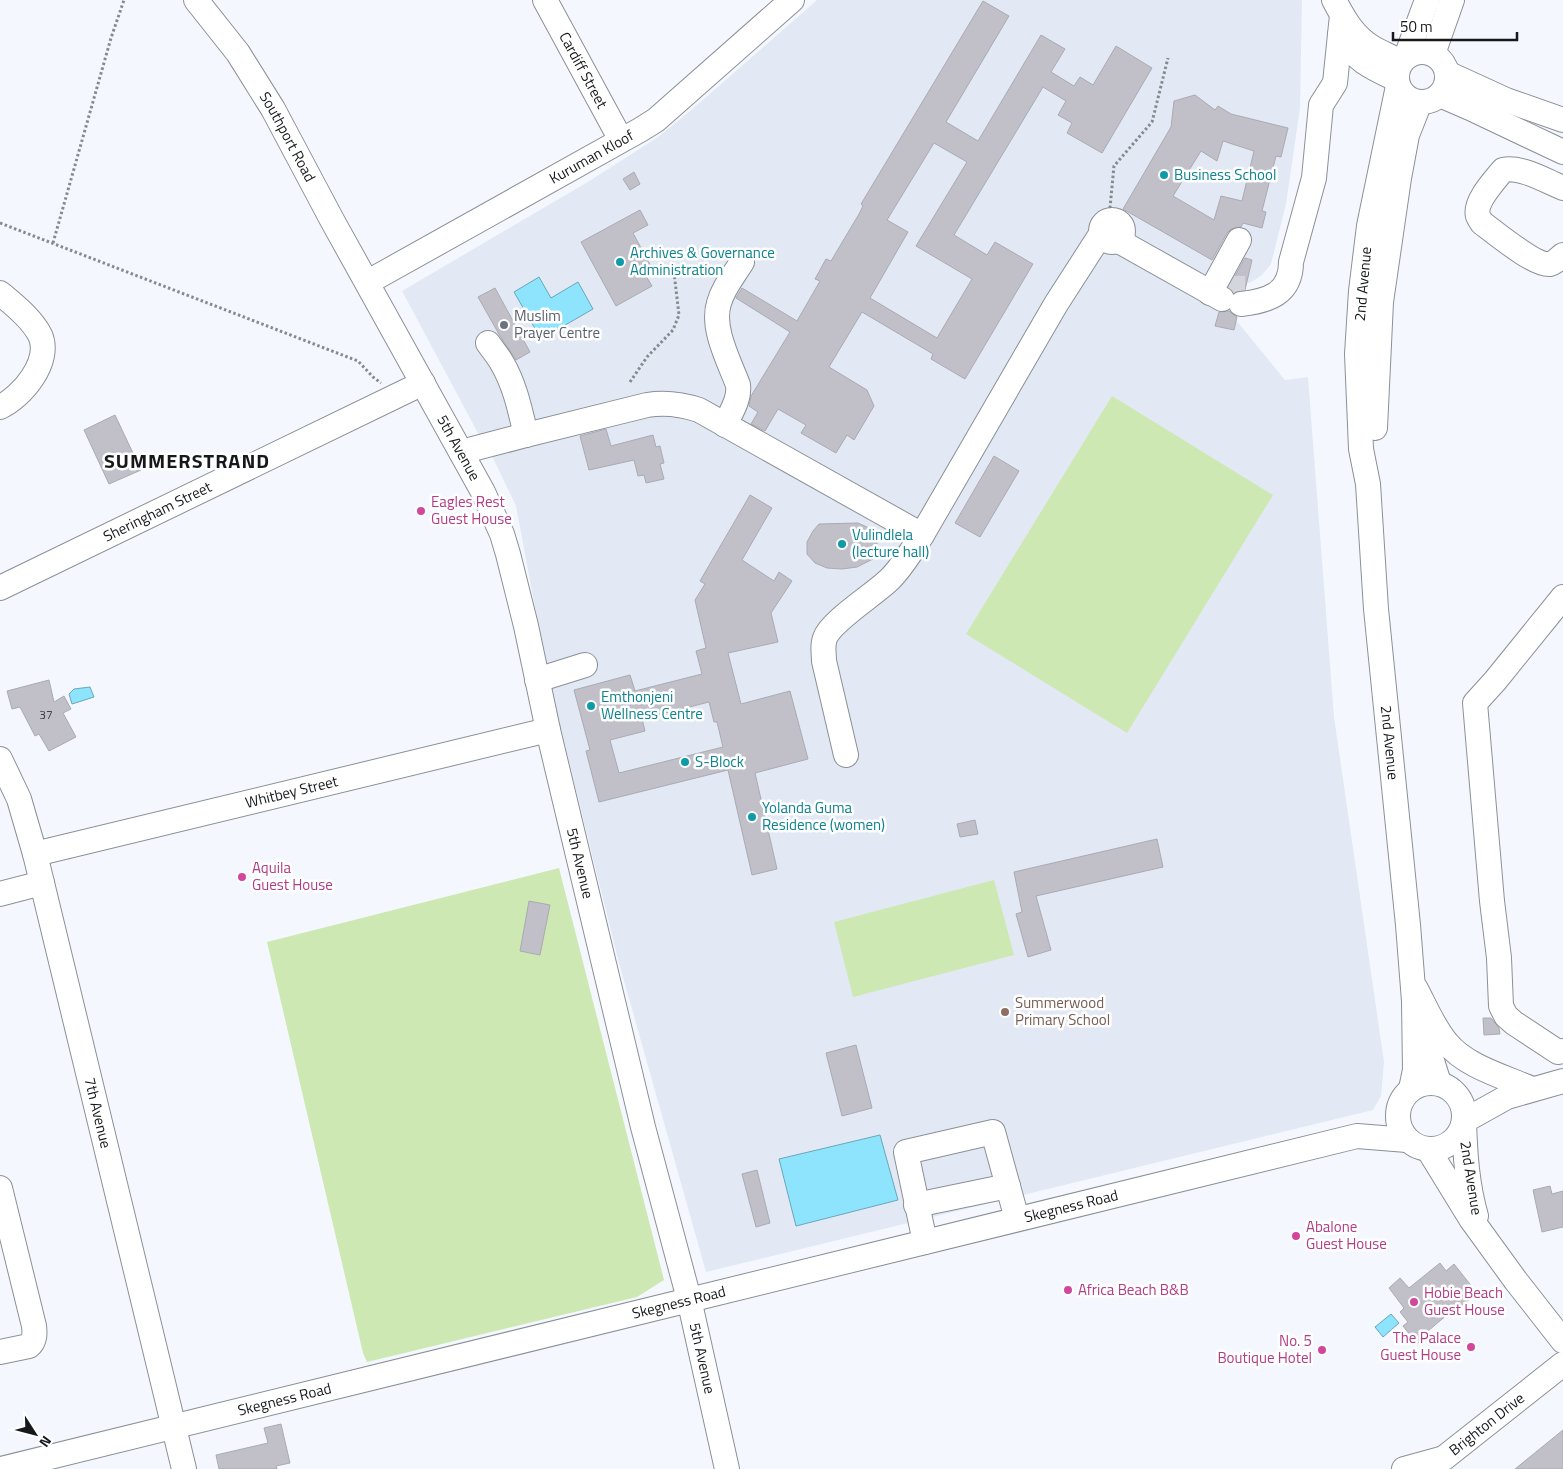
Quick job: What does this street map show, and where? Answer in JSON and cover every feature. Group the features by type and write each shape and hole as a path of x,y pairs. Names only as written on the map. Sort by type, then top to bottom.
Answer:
{"street":[{"name":"Southport Road","path":"196,0 238,53 273,109 332,220 368,282"},
{"name":"Cardiff Street","path":"545,0 621,140"},
{"name":"Kuruman Kloof","path":"368,282 656,120 792,0"},
{"name":"2nd Avenue","path":"1411,1089 1415,1070 1413,992 1376,610 1368,484 1374,449 1369,322 1361,291 1369,226 1400,71 1427,0"},
{"path":"1433,54 1452,0"},
{"path":"1339,17 1366,43 1400,71 1406,97 1430,99 1470,108"},
{"path":"1339,17 1352,52 1369,66"},
{"path":"1336,83 1339,17"},
{"path":"1400,71 1414,52 1424,51 1433,54 1442,62 1447,73 1512,114 1563,152"},
{"path":"846,755 824,661 823,647 825,637 834,625 889,580 901,567 922,535 1056,304 1112,232 1226,293 1261,302 1275,295 1283,287 1290,274 1291,262 1311,189 1321,105 1336,83 1352,71 1369,66 1400,71"},
{"name":"2nd Avenue","path":"1369,322 1407,135 1430,99 1447,83 1447,73"},
{"path":"1399,178 1415,132 1422,121 1432,112 1444,106 1563,120"},
{"path":"1563,188 1520,170 1510,168 1503,170 1483,195 1478,208 1478,216 1482,223 1529,257 1539,262 1549,264 1563,255"},
{"path":"1226,293 1239,240"},
{"path":"725,424 739,392 718,332 716,312 723,292 742,262"},
{"name":"5th Avenue","path":"368,282 483,492 502,534 526,626 548,730 643,1127 689,1299 727,1469"},
{"path":"0,293 24,314 37,330 42,342 42,352 26,387 0,407"},
{"path":"488,344 506,371 516,397 526,435"},
{"name":"Sheringham Street","path":"0,588 423,383"},
{"path":"461,452 659,403 685,405 725,424 922,535"},
{"path":"1563,598 1475,703 1492,901 1500,958 1501,1006 1506,1016 1514,1023 1558,1052 1563,1051"},
{"path":"537,680 585,665"},
{"name":"Whitbey Street","path":"35,854 548,730"},
{"name":"7th Avenue","path":"0,759 19,799 35,854 184,1469"},
{"path":"0,894 42,883"},
{"name":"2nd Avenue","path":"1413,992 1448,1089"},
{"path":"1413,992 1447,1044 1465,1059 1483,1069 1532,1089"},
{"path":"1464,1121 1507,1097 1563,1081"},
{"path":"1448,1089 1463,1107 1464,1121 1461,1131 1455,1139 1438,1149 1420,1148 1406,1140 1400,1130 1397,1119 1398,1108 1401,1100 1411,1089 1424,1083 1448,1089 1507,1097"},
{"name":"Skegness Road","path":"1357,1136 1398,1108"},
{"name":"2nd Avenue","path":"1464,1121 1465,1151 1471,1196 1482,1234"},
{"path":"925,1242 906,1152 992,1132 1018,1219"},
{"name":"Skegness Road","path":"1,1469 1357,1136 1406,1140"},
{"name":"2nd Avenue","path":"1428,1149 1471,1219 1563,1341"},
{"path":"916,1206 1008,1186"},
{"path":"0,1188 35,1334 29,1346 0,1352"},
{"name":"Brighton Drive","path":"1404,1469 1444,1458 1563,1364"}],"path":[{"path":"53,243 111,38 124,0"},
{"path":"1112,232 1114,166 1152,122 1168,58"},
{"path":"0,223 358,361 373,377 398,395"},
{"path":"630,382 647,357 673,330 679,315 674,261"}],"shaded area":[{"path":"817,0 1302,0 1300,108 1286,204 1271,264 1262,275 1246,284 1236,320 1285,380 1308,377 1334,717 1384,1062 1381,1096 1373,1110 706,1272 619,963 548,677 516,506 494,460 402,291 591,180 658,137"}],"green space":[{"path":"1112,396 1273,495 1127,733 966,634"},
{"path":"559,868 664,1280 637,1297 367,1362 363,1353 267,942"},
{"path":"994,880 1014,955 853,997 834,922"}],"water":[{"path":"539,277 551,298 578,282 593,309 541,339 514,292"},
{"path":"90,687 94,697 72,704 69,694 74,689"},
{"path":"880,1135 898,1200 796,1226 779,1159"},
{"path":"1391,1314 1399,1323 1383,1337 1375,1327"}],"building":[{"path":"983,1 1009,16 946,122 978,141 1041,35 1065,49 1051,72 1074,86 1080,77 1093,85 1116,46 1152,68 1102,153 1067,133 1072,123 1058,115 1066,101 1043,87 954,235 987,255 995,242 1033,264 965,379 931,359 933,354 862,312 829,367 867,390 874,406 854,440 847,435 836,453 801,433 806,425 778,409 765,431 751,424 758,412 749,406 751,396 790,332 736,298 742,288 797,321 820,281 815,279 826,259 831,261 859,214 863,206 861,204","holes":["934,143 967,162 916,246 972,279 937,338 870,298 908,232 887,220"]},
{"name":"Business School","path":"1195,95 1215,110 1218,106 1231,114 1288,128 1281,157 1276,156 1262,211 1266,212 1262,228 1243,223 1241,227 1231,229 1212,260 1123,209 1171,127 1174,101","holes":["1223,141 1254,151 1242,201 1221,196 1214,220 1173,196 1201,151 1217,161"]},
{"path":"634,172 640,184 630,190 623,179"},
{"name":"Archives & Governance Administration","path":"640,210 648,225 633,233 654,272 646,276 652,286 616,306 581,242"},
{"path":"1245,258 1252,260 1245,290 1234,292 1229,287"},
{"name":"Muslim Prayer Centre","path":"495,288 530,352 516,360 478,297"},
{"path":"1229,311 1237,317 1234,330 1215,326 1219,312"},
{"path":"115,415 141,470 109,484 84,430"},
{"path":"606,429 611,446 653,435 656,447 660,446 664,463 660,464 664,479 646,483 644,475 638,476 634,460 589,470 580,436"},
{"path":"994,456 1019,471 980,537 955,523"},
{"path":"750,495 772,508 742,560 774,581 779,572 792,581 771,613 778,642 728,653 741,704 790,691 808,759 755,773 777,869 752,875 728,770 599,802 586,751 590,750 574,690 630,675 635,691 702,674 696,651 706,648 695,600 705,584 700,581","holes":["709,702 714,722 717,722 723,747 619,773 610,740 645,731 642,719"]},
{"name":"Vulindlela (lecture hall)","path":"858,523 869,528 875,536 878,547 873,559 857,567 827,568 815,563 807,554 807,542 819,524"},
{"path":"49,680 54,702 64,696 71,709 63,713 76,737 49,751 39,734 35,736 20,707 12,709 7,691"},
{"path":"975,820 978,834 960,837 957,824"},
{"path":"1157,839 1163,867 1036,896 1051,950 1028,957 1016,914 1022,912 1014,872"},
{"path":"529,901 550,905 540,955 520,951"},
{"path":"1483,1018 1491,1018 1499,1028 1500,1034 1484,1035"},
{"path":"856,1045 872,1108 842,1116 826,1053"},
{"path":"757,1170 770,1223 756,1227 742,1174"},
{"path":"1550,1186 1552,1194 1563,1191 1563,1227 1542,1232 1533,1190"},
{"name":"Hobie Beach Guest House","path":"1440,1263 1446,1271 1454,1264 1477,1293 1428,1331 1430,1334 1417,1344 1403,1326 1408,1322 1400,1312 1404,1308 1389,1288 1400,1278 1409,1288"},
{"path":"281,1424 290,1463 276,1466 277,1469 219,1469 216,1455 268,1443 264,1428"},
{"path":"1563,1430 1563,1469 1515,1469"}],"tunnel":[{"path":"1225,288 1245,288"}],"place":[{"name":"Business School","path":"1164,175"},
{"name":"Archives & Governance Administration","path":"620,262"},
{"name":"Muslim Prayer Centre","path":"504,325"},
{"name":"Eagles Rest Guest House","path":"421,511"},
{"name":"Vulindlela (lecture hall)","path":"842,544"},
{"name":"Emthonjeni Wellness Centre","path":"591,706"},
{"name":"S-Block","path":"685,762"},
{"name":"Yolanda Guma Residence (women)","path":"752,817"},
{"name":"Aquila Guest House","path":"242,877"},
{"name":"Summerwood Primary School","path":"1005,1012"},
{"name":"Abalone Guest House","path":"1296,1236"},
{"name":"Africa Beach B&B","path":"1068,1290"},
{"name":"Hobie Beach Guest House","path":"1414,1302"},
{"name":"The Palace Guest House","path":"1471,1347"},
{"name":"No. 5 Boutique Hotel","path":"1322,1350"}],"district":[{"name":"SUMMERSTRAND","path":"187,461"}]}
